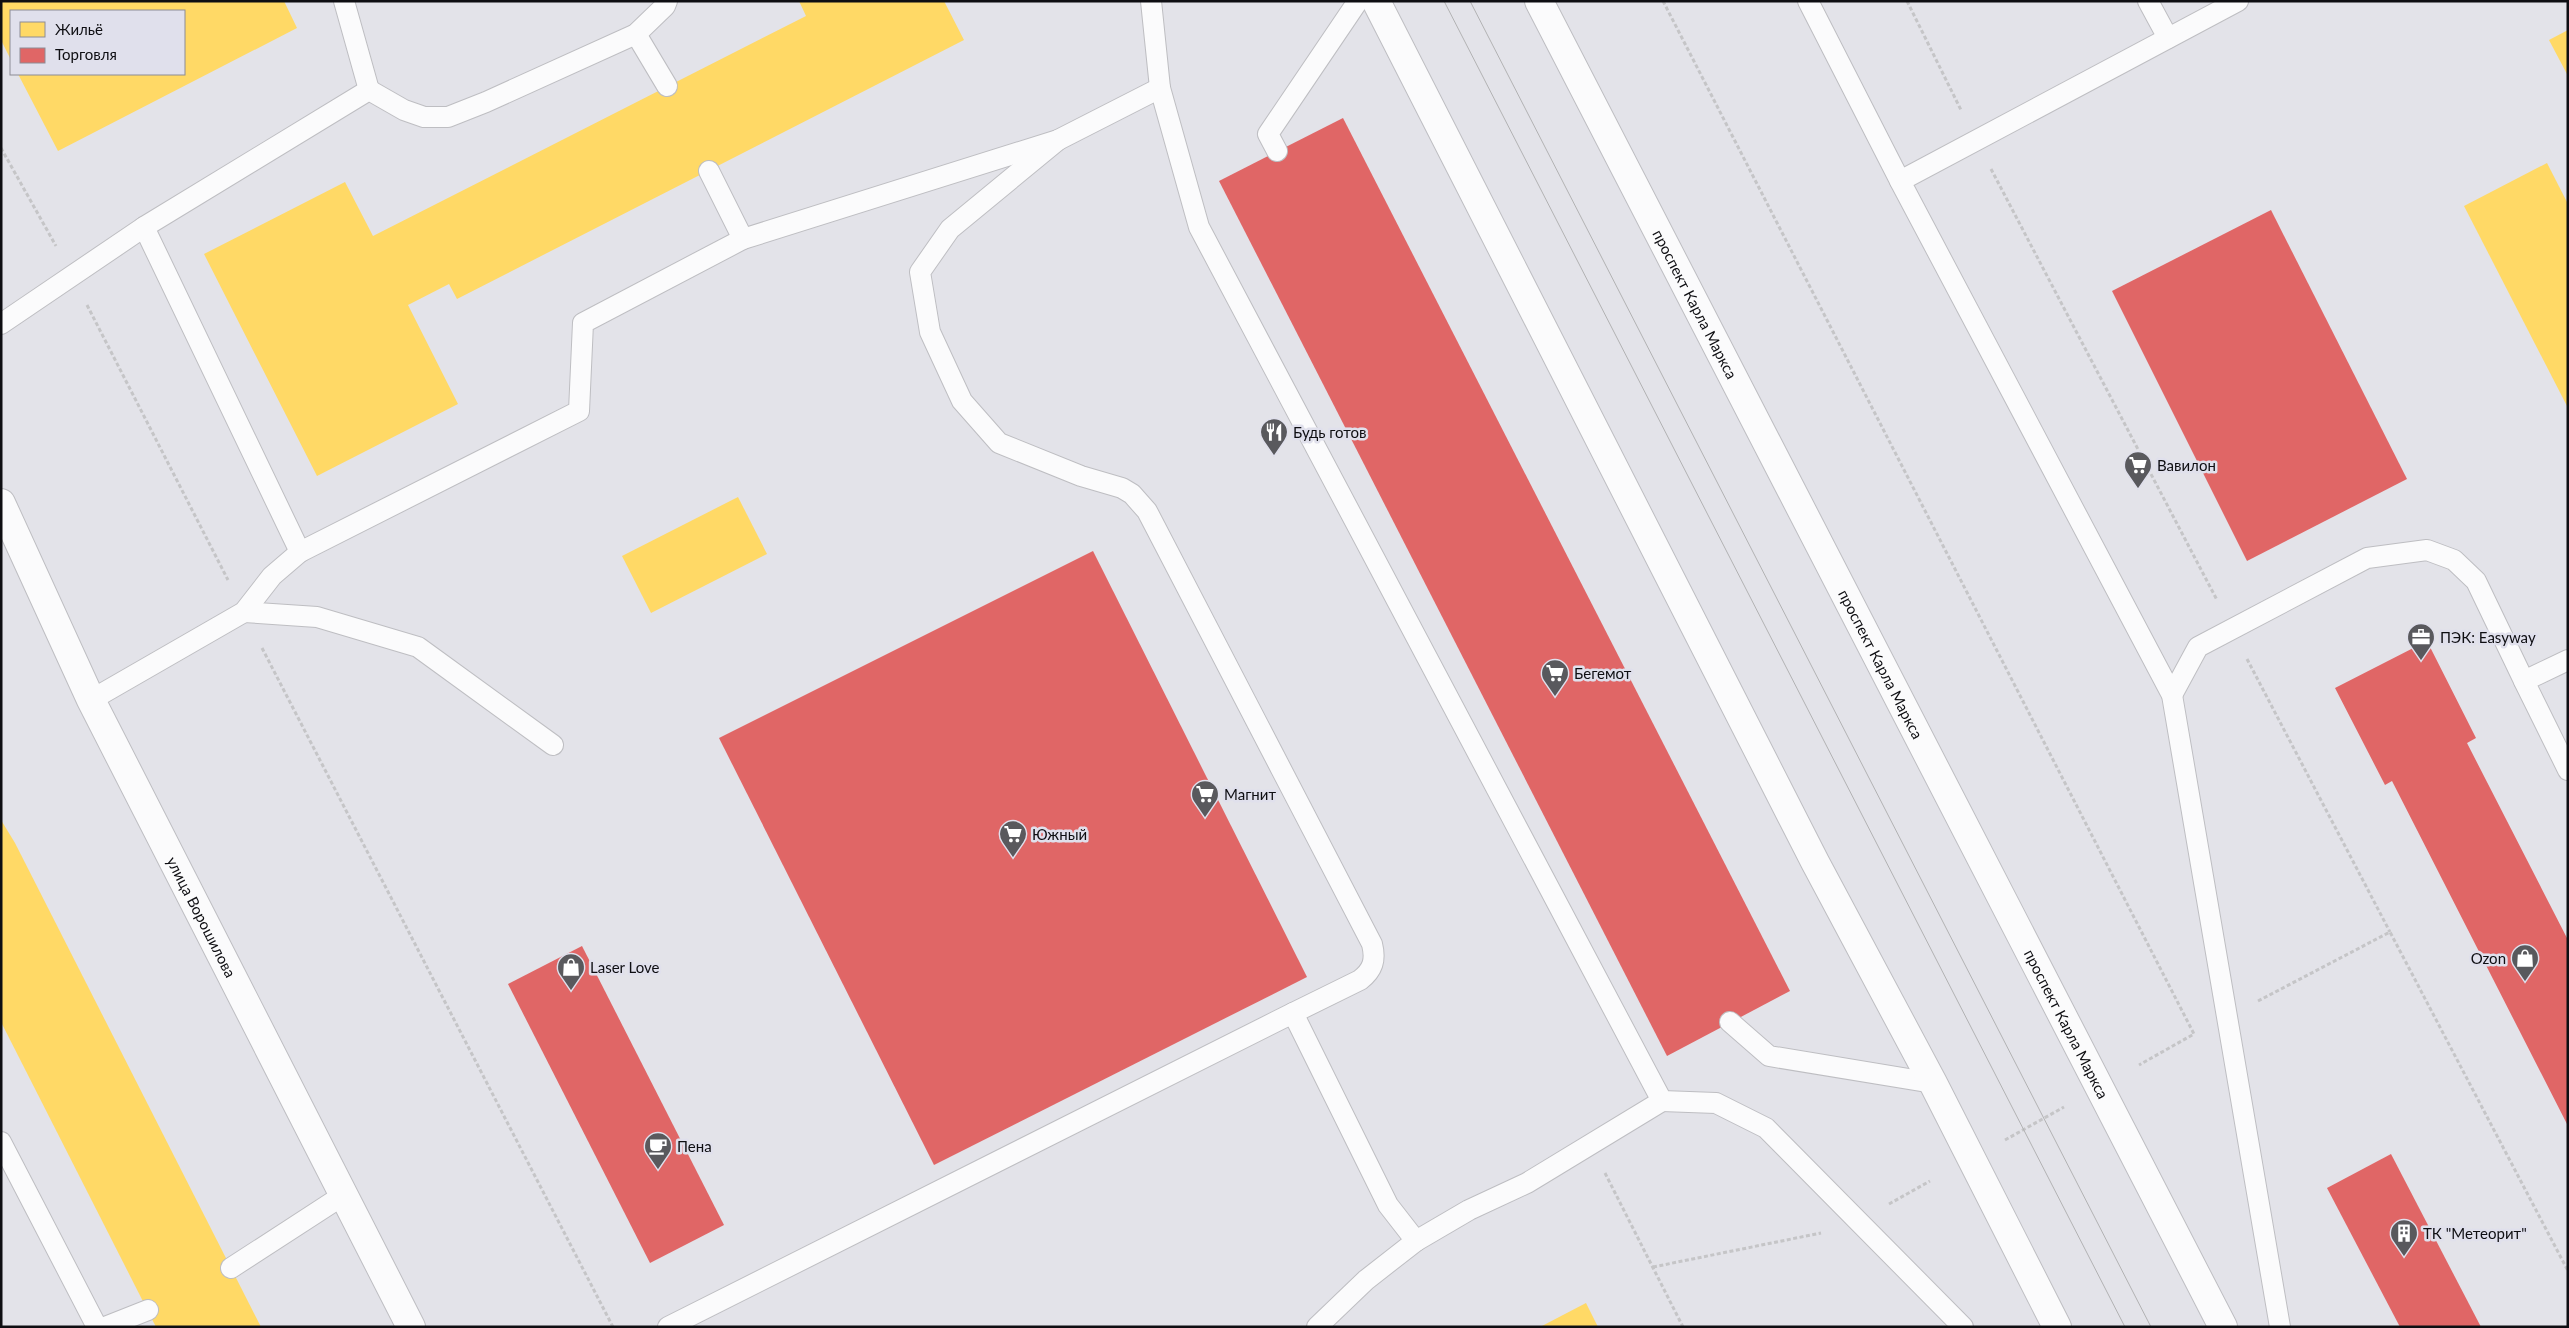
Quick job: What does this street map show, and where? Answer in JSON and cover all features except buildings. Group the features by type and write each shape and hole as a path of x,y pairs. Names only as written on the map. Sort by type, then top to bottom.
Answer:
{"main road":[{"path":"1376,1 1815,862 1933,1083 2057,1327"},
{"name":"проспект Карла Маркса","path":"1539,1 2223,1327"},
{"name":"улица Ворошилова","path":"3,511 91,700 345,1194 411,1327"}],"lane":[{"path":"344,1 369,90 404,110 424,117 448,117 486,102 636,34 667,1"},
{"path":"1151,1 1160,88 1199,227 1662,1101"},
{"path":"1277,152 1268,134 1358,1"},
{"path":"1808,1 1900,181 2172,695 2280,1327"},
{"path":"2148,1 2168,38"},
{"path":"1900,181 2238,1"},
{"path":"636,34 667,86"},
{"path":"91,700 244,612 272,576 300,552 579,411 583,323 743,239 1058,140 1160,88"},
{"path":"1,324 144,228 369,90"},
{"path":"668,1327 1360,980 1369,973 1374,964 1375,954 1372,944 1147,511 1132,494 1122,488 1081,476 999,443 962,401 930,332 920,272 950,229 1058,140"},
{"path":"709,171 743,239"},
{"path":"144,228 300,552"},
{"path":"2172,695 2198,647 2368,558 2427,550 2454,560 2476,581 2568,770"},
{"path":"244,612 317,617 418,647 553,745"},
{"path":"2524,681 2568,660"},
{"path":"1294,1012 1388,1205 1416,1241"},
{"path":"1730,1022 1769,1056 1933,1083"},
{"path":"1315,1326 1366,1280 1416,1241 1469,1210 1527,1183 1662,1101 1716,1103 1766,1128 1963,1327"},
{"path":"1,1142 97,1327"},
{"path":"231,1268 345,1194"},
{"path":"105,1327 148,1310"}],"path":[{"path":"1663,1 2194,1034"},
{"path":"1907,1 1976,140 2568,1270"},
{"path":"1,148 72,275 613,1327"},
{"path":"2139,1065 2194,1034 2390,932"},
{"path":"2005,1140 2064,1107"},
{"path":"1591,1145 1683,1327"},
{"path":"1653,1268 1827,1232 1930,1181"}],"tram line":[{"path":"1444,1 2125,1327"},
{"path":"1470,1 2151,1327"}],"place":[{"name":"Будь готов","path":"1274,456"},
{"name":"Вавилон","path":"2138,489"},
{"name":"ПЭК: Easyway","path":"2421,661"},
{"name":"Бегемот","path":"1555,697"},
{"name":"Магнит","path":"1205,818"},
{"name":"Южный","path":"1013,858"},
{"name":"Ozon","path":"2525,982"},
{"name":"Laser Love","path":"571,991"},
{"name":"Пена","path":"658,1170"},
{"name":"ТК \"Метеорит\"","path":"2404,1257"}]}
